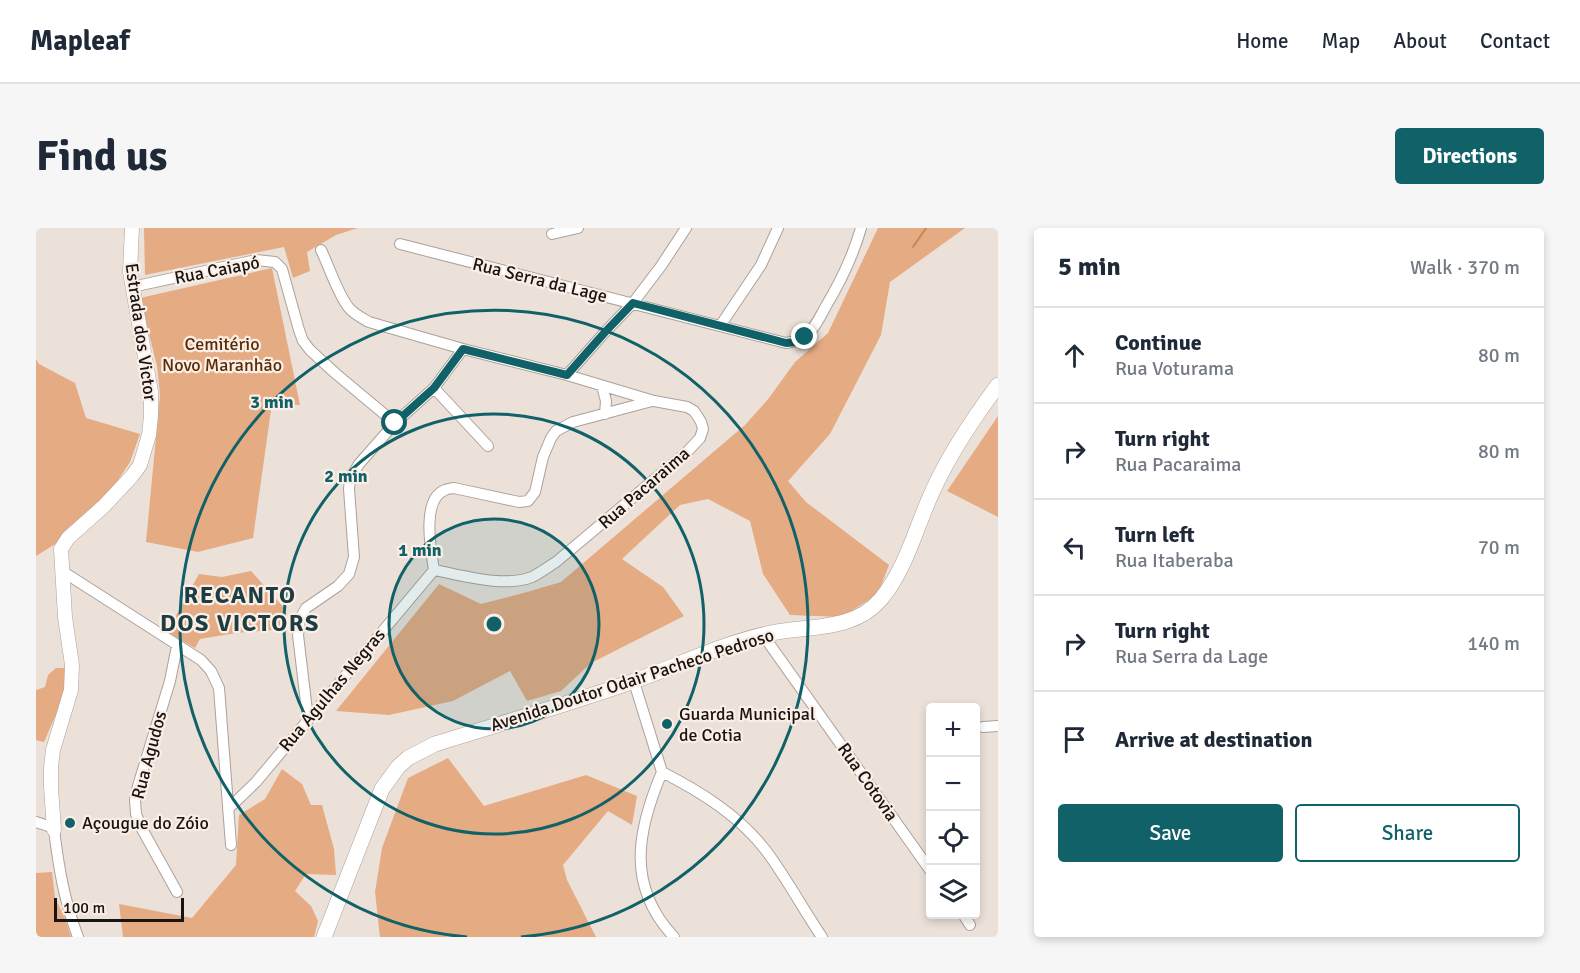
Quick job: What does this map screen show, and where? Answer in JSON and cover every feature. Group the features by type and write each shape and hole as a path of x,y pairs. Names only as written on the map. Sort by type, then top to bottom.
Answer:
{"main road":[{"name":"Avenida Doutor Odair Pacheco Pedroso","path":"324,937 382,789 398,767 408,758 435,744 634,682 747,639 780,631 844,623 867,612 880,600 891,584 906,556 945,465 998,385"}],"street":[{"name":"Estrada dos Victor","path":"78,937 60,878 51,787 53,750 71,690 72,665 65,617 61,549 68,538 104,506 132,476 140,465 149,435 152,416 151,392 132,287 130,253 132,228"},
{"path":"552,234 578,228"},
{"path":"567,375 633,303 686,228"},
{"path":"720,326 760,265 778,228"},
{"name":"Rua Serra da Lage","path":"400,244 786,343 797,342 805,337 817,322 841,281 861,228"},
{"name":"Rua Pacaraima","path":"321,250 348,308 369,322 567,375 654,401 687,407 694,411 701,422 703,429 700,438 687,452 556,562 531,577 496,581 434,570"},
{"name":"Rua Caiapó","path":"132,287 256,260 275,262 282,269 303,341 335,373 395,423"},
{"path":"308,719 298,635 300,619 306,608 338,586 349,574 354,557 350,478 395,423 434,388 463,349"},
{"path":"602,386 606,400 605,414"},
{"path":"434,388 488,446"},
{"path":"434,570 430,509 435,498 445,489 454,488 519,502 528,501 535,492 543,457 556,431 573,422 654,401"},
{"name":"Rua Agulhas Negras","path":"228,809 256,782 434,570"},
{"path":"62,571 201,660 211,671 219,688 231,844"},
{"name":"Rua Cotovia","path":"763,635 926,865"},
{"name":"Rua Agudos","path":"177,646 170,681 135,800 136,814 142,829 177,892"},
{"path":"634,682 662,772 645,824 640,850 640,869 649,900 656,914 674,937"},
{"path":"983,727 998,726"},
{"path":"662,772 711,800 755,838 766,851 822,937"},
{"path":"36,822 54,829"},
{"path":"966,919 970,925"}],"green space":[{"path":"144,228 358,228 336,235 307,252 310,271 293,278 284,247 145,275"},
{"path":"878,228 965,228 890,282 881,335 830,434 788,481 806,502 889,565 878,594 842,617 790,615 763,574 750,521 708,499 680,505 622,559 663,587 684,616 591,663 561,691 527,701 510,671 453,701 389,715 336,711 439,584 481,604 561,582 745,425 769,398 795,362 828,333"},
{"name":"Cemitério Novo Maranhão","path":"272,268 300,405 272,403 253,538 198,552 146,542 160,395 157,366 140,298"},
{"path":"36,359 39,364 75,383 86,418 140,434 130,462 113,488 57,543 36,556"},
{"path":"998,416 998,517 947,491"},
{"path":"251,571 285,609 285,629 200,639 195,648 167,632 199,574 222,577"},
{"path":"56,668 66,668 66,683 58,710 44,742 36,740 36,690 45,687 48,675"},
{"path":"448,758 484,806 586,775 637,796 632,825 608,811 563,865 567,880 596,937 380,937 375,892 382,848 408,778"},
{"path":"282,769 302,784 311,805 322,805 334,849 336,875 306,874 295,891 311,906 318,921 314,937 123,937 119,904 192,918 236,865 239,815 265,799"},
{"path":"52,872 55,898 71,937 36,937 36,873"}],"waterway":[{"path":"913,247 926,228"}],"place":[{"name":"Guarda Municipal de Cotia","path":"667,724"},
{"name":"Açougue do Zóio","path":"70,823"}],"district":[{"name":"RECANTO DOS VICTORS","path":"240,609"}],"route":[{"path":"395,423 434,388 463,349 567,375 633,303 786,343 797,342 805,337"}]}
